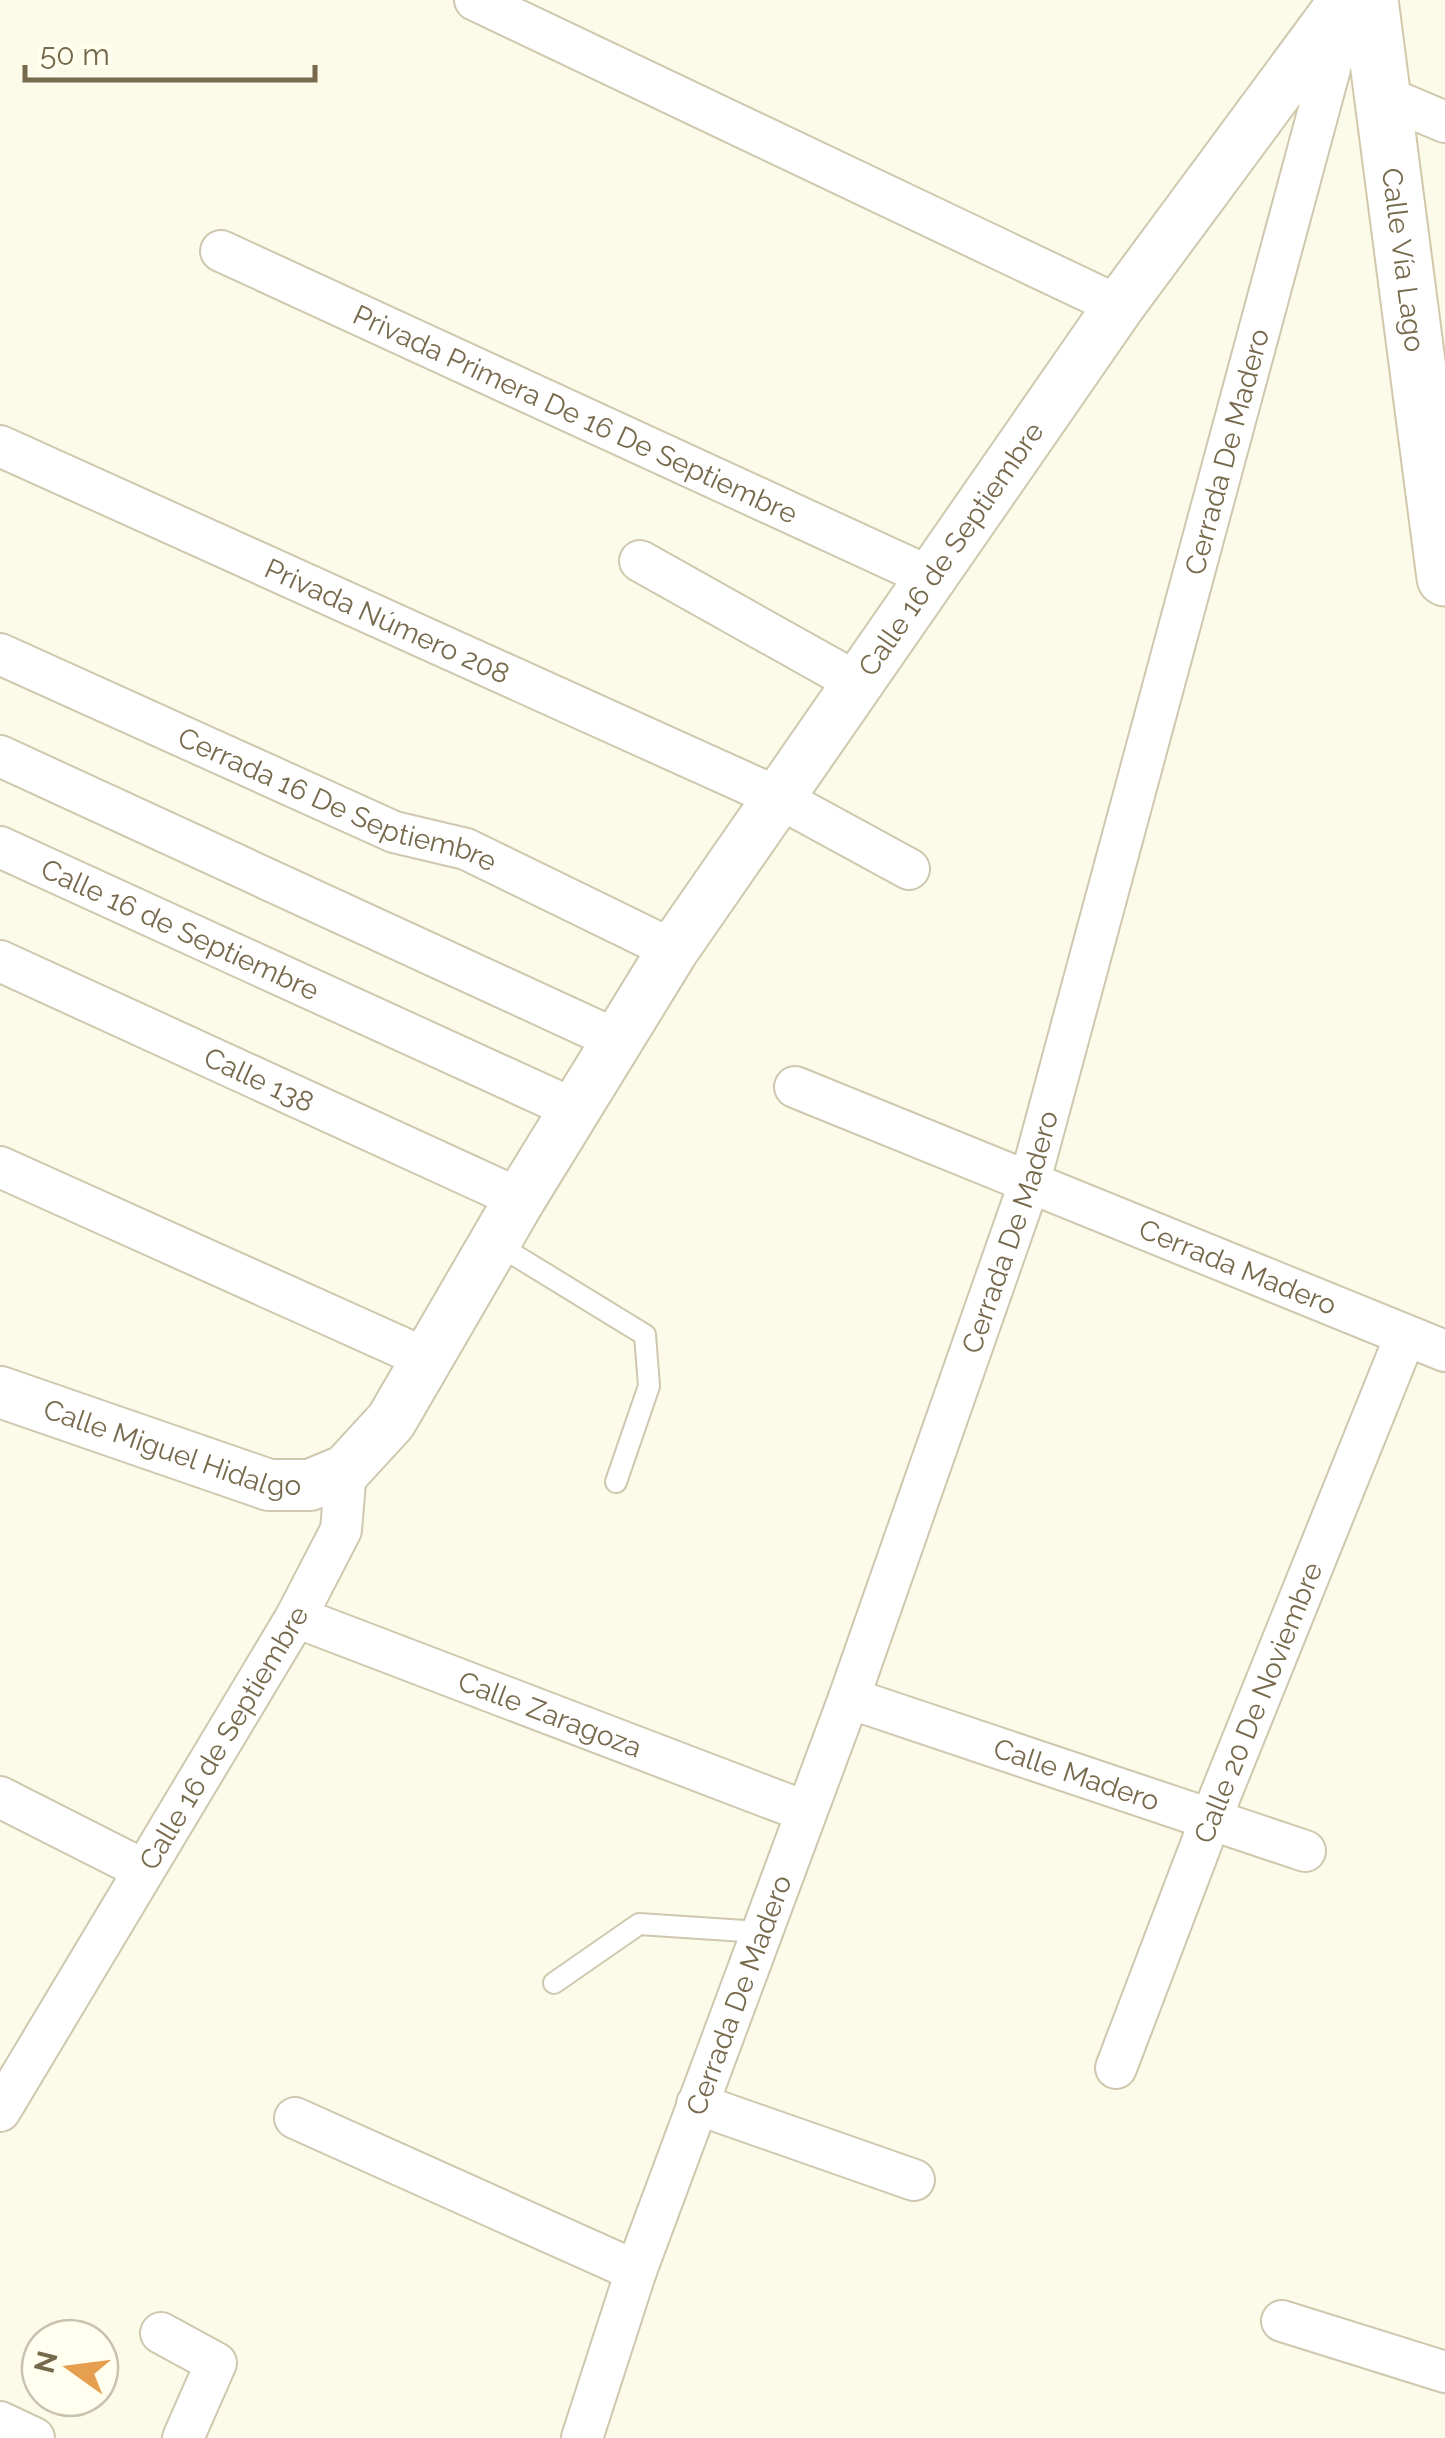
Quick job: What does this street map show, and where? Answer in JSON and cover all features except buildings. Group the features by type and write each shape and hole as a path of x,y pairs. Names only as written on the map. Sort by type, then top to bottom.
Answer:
{"main road":[{"name":"Calle Vía Lago","path":"1370,0 1381,95 1435,417 1445,578"}],"street":[{"path":"475,0 1119,306"},
{"name":"Calle 16 de Septiembre","path":"0,2111 296,1617 341,1530 346,1470 391,1421 520,1199 673,950 1119,306 1346,0"},
{"name":"Cerrada De Madero","path":"582,2438 636,2271 848,1698 1029,1184 1346,0"},
{"path":"1381,95 1445,122"},
{"name":"Privada Primera De 16 De Septiembre","path":"221,251 932,578"},
{"name":"Privada Número 208","path":"0,446 777,798 909,869"},
{"path":"640,561 856,682"},
{"name":"Cerrada 16 De Septiembre","path":"0,654 394,832 466,849 673,950"},
{"path":"0,756 616,1040"},
{"name":"Calle 16 de Septiembre","path":"0,847 576,1110"},
{"name":"Calle 138","path":"0,961 520,1199"},
{"name":"Cerrada Madero","path":"795,1087 1445,1352"},
{"path":"0,1166 427,1359"},
{"name":"Calle 20 De Noviembre","path":"1116,2068 1210,1821 1405,1337"},
{"name":"Calle Miguel Hidalgo","path":"0,1392 269,1485 310,1485 346,1470"},
{"name":"Calle Zaragoza","path":"296,1617 804,1812"},
{"name":"Calle Madero","path":"848,1698 1305,1852"},
{"path":"0,1797 144,1870"},
{"path":"697,2104 914,2180"},
{"path":"294,2118 636,2271"},
{"path":"1282,2321 1445,2372"},
{"path":"161,2332 216,2363 183,2438"},
{"path":"0,2422 34,2438"}],"lane":[{"path":"495,1243 645,1335 649,1386 616,1482"},
{"path":"554,1982 639,1924 760,1932"}]}
